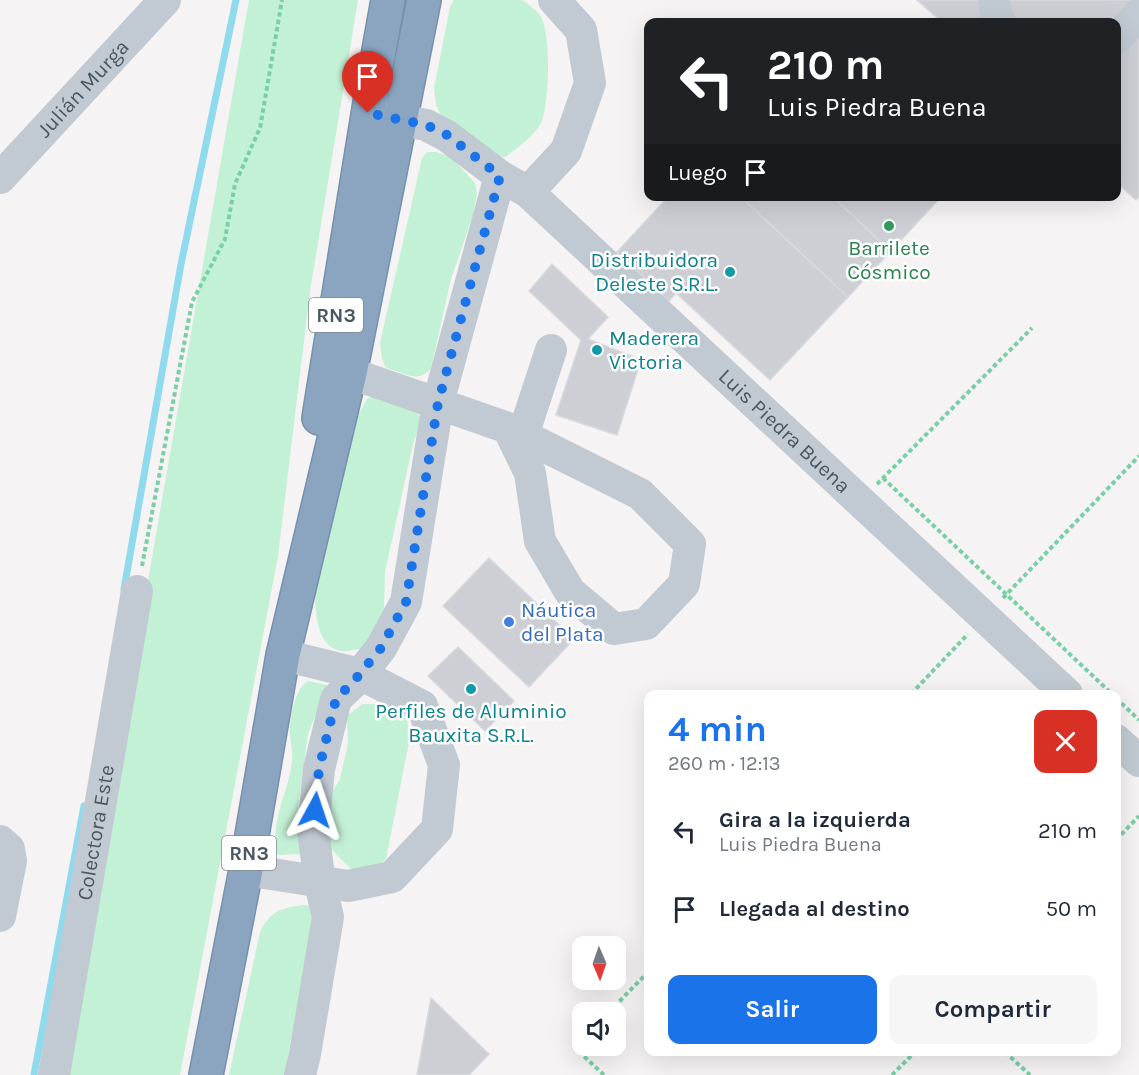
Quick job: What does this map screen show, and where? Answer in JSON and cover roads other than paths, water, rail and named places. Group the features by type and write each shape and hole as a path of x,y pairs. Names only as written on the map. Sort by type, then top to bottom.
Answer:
{"highway":[{"path":"370,99 378,0"},
{"name":"RN3","path":"339,370 370,99 388,0"},
{"name":"RN3","path":"206,1075 246,870 285,643 339,370 404,112 424,0"},
{"path":"404,112 423,72 441,0"}],"street":[{"name":"Julián Murga","path":"0,178 165,0"},
{"path":"528,192 566,151 590,83 581,30 554,0"},
{"path":"994,0 997,18"},
{"path":"1121,34 1139,14"},
{"name":"Luis Piedra Buena","path":"370,99 404,112 447,135 500,176 528,192 1064,690"},
{"path":"300,1075 328,917 320,883 313,831 319,769 336,699 360,675 381,648 406,602 438,403 500,176"},
{"path":"339,370 516,432 640,494 690,544 684,584 646,624 614,629 570,591 540,541 530,472 516,432 551,350"},
{"name":"Colectora Este","path":"54,1075 137,591"},
{"path":"246,870 348,886 392,877 437,829 444,765 422,706 360,675 285,643"},
{"path":"1121,745 1139,761"},
{"path":"0,916 11,861 4,845"}],"waterway":[{"path":"124,589 181,264 236,0"},
{"path":"34,1075 84,806"}],"place":[{"name":"Barrilete Cósmico","path":"889,226"},
{"name":"Distribuidora Deleste S.R.L.","path":"730,272"},
{"name":"Maderera Victoria","path":"597,350"},
{"name":"Náutica del Plata","path":"509,622"},
{"name":"Perfiles de Aluminio Bauxita S.R.L.","path":"471,689"}]}
